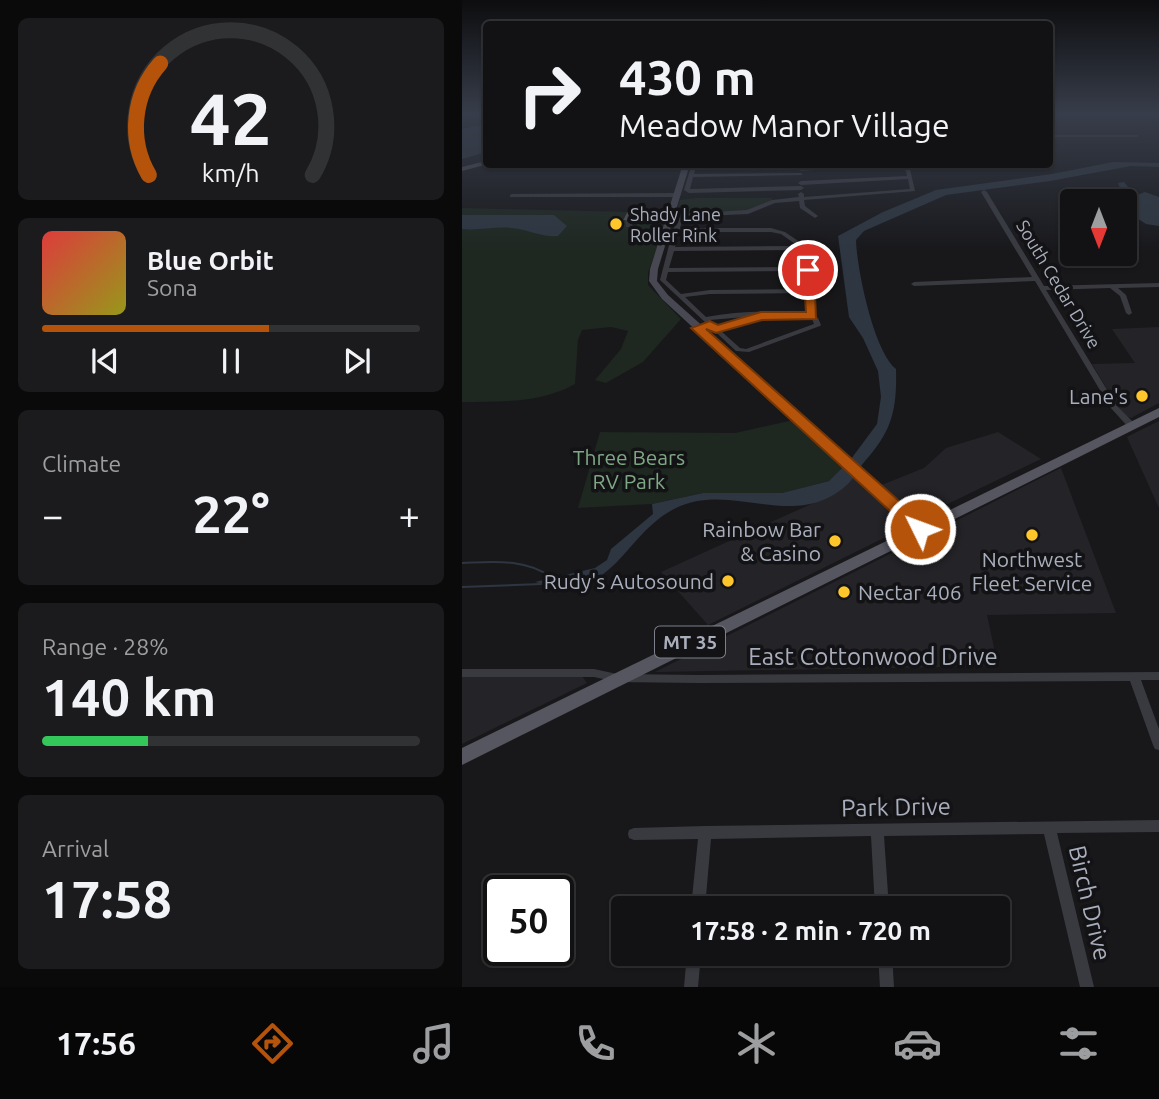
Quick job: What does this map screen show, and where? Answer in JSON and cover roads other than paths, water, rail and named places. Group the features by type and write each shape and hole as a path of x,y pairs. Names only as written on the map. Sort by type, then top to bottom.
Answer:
{"main road":[{"path":"462,169 483,164"},
{"path":"686,168 678,195 678,211 654,269 653,281 665,297 697,328 920,529"},
{"name":"MT 35","path":"462,757 1159,412"}],"street":[{"path":"694,168 687,190 689,191 801,186 909,177"},
{"path":"691,176 830,168"},
{"path":"805,248 812,316 818,325 747,351 738,350 663,279 677,230 678,211 748,212 770,202 912,191 906,168"},
{"path":"801,170 802,207 815,216"},
{"name":"South Cedar Drive","path":"984,192 1114,407 1132,426"},
{"path":"512,196 678,195"},
{"path":"677,230 775,230 805,248"},
{"path":"671,249 805,248"},
{"path":"665,270 808,270"},
{"path":"914,284 1037,279"},
{"path":"1043,288 1159,285"},
{"path":"1109,286 1123,295 1129,313"},
{"path":"680,296 710,292 810,291"},
{"path":"711,325 723,316 812,316"},
{"path":"697,328 761,316"},
{"name":"East Cottonwood Drive","path":"462,673 594,673 617,678 1159,676"},
{"path":"1134,676 1159,745"},
{"name":"Park Drive","path":"634,834 1159,827"},
{"name":"Birch Drive","path":"1049,828 1087,987"},
{"path":"877,831 881,896"},
{"path":"699,896 705,832"},
{"path":"691,987 693,966"},
{"path":"886,966 887,987"}],"water":[{"path":"1113,162 1159,163 1159,167 1131,166 1050,181 946,195 864,231 856,240 874,329 888,360 896,369 894,408 887,430 874,450 849,483 829,498 786,506 720,499 698,501 676,508 657,520 601,576 583,584 562,587 535,582 595,568 607,560 611,549 653,514 652,504 703,493 782,493 829,481 851,459 877,424 881,397 878,371 863,338 849,317 838,236 883,212 936,190 1052,174"},
{"path":"1124,182 1130,189 1120,189 1118,183"},
{"path":"1145,192 1159,197 1159,226 1146,224 1138,219 1138,195"},
{"path":"462,215 554,215 567,226 558,236 512,228 462,229"}],"waterway":[{"path":"462,563 519,564 551,577"},
{"path":"462,587 541,584"}],"place":[{"name":"Shady Lane Roller Rink","path":"616,224"},
{"name":"Lane's","path":"1142,396"},
{"name":"Northwest Fleet Service","path":"1032,535"},
{"name":"Rainbow Bar & Casino","path":"835,541"},
{"name":"Rudy's Autosound","path":"728,581"},
{"name":"Nectar 406","path":"844,592"}],"park label":[{"name":"Three Bears RV Park","path":"629,469"}]}
